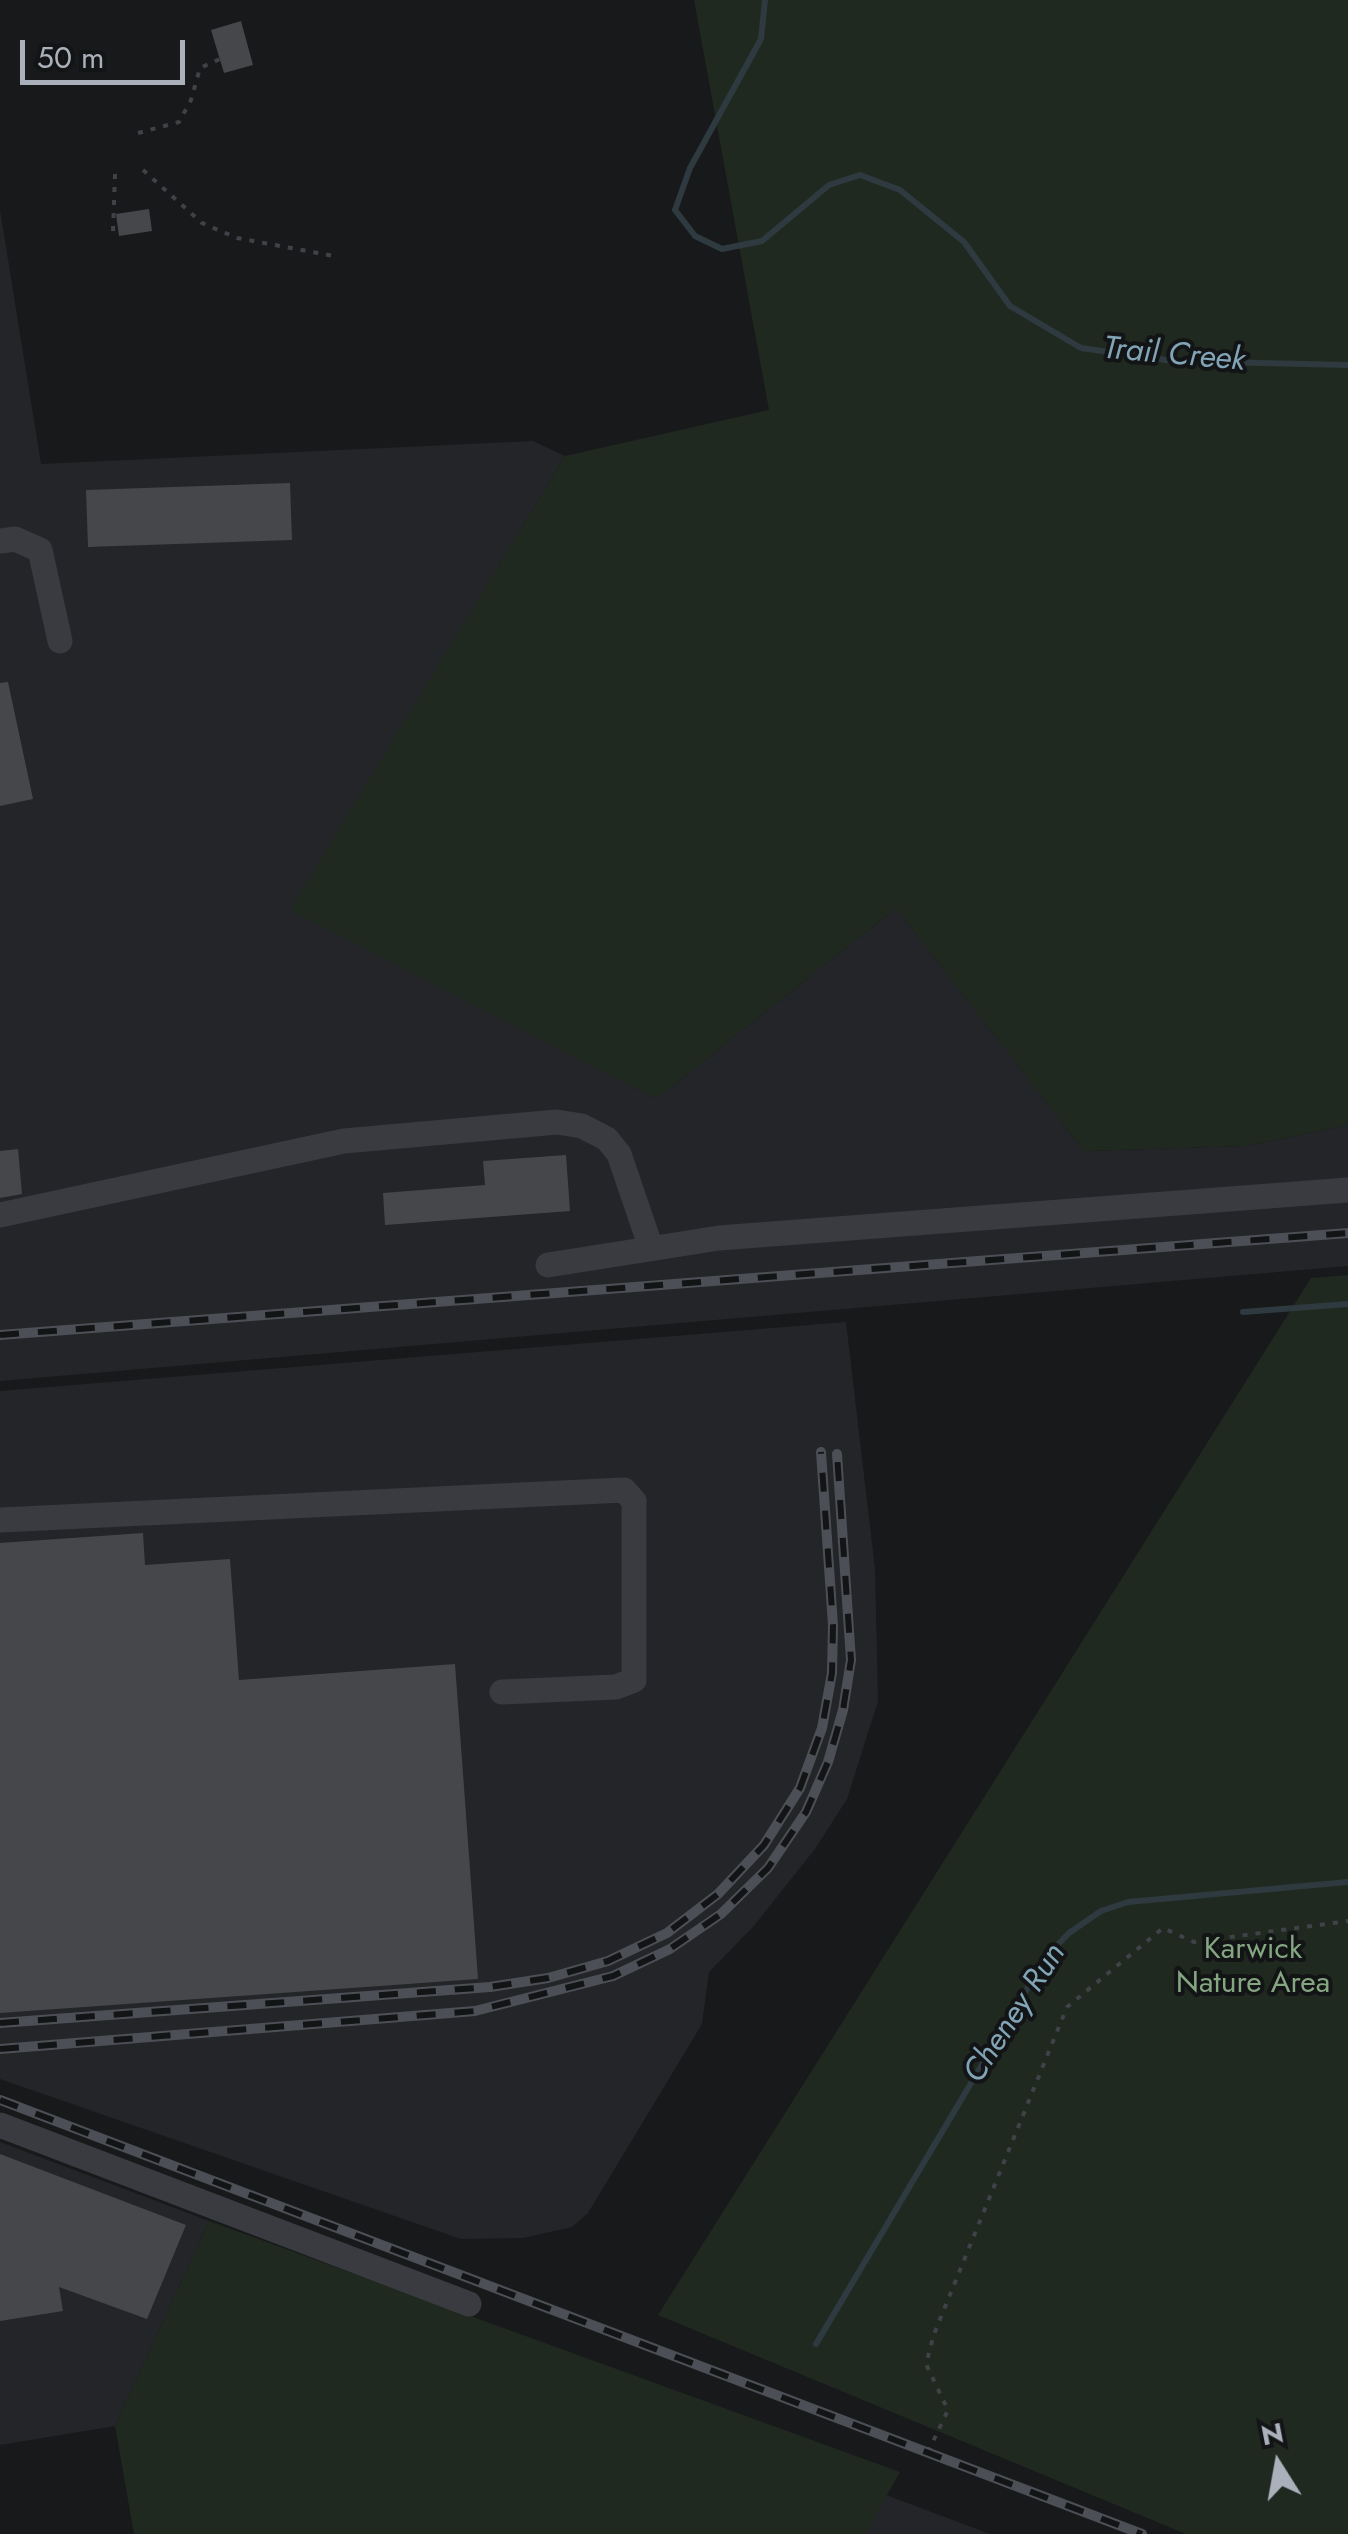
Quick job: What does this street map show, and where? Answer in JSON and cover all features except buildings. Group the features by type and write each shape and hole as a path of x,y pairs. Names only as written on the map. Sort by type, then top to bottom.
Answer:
{"lane":[{"path":"0,541 15,538 40,550 60,641"},
{"path":"0,1215 344,1141 557,1122 582,1126 607,1139 620,1154 650,1248"},
{"path":"548,1265 736,1236 1348,1190"},
{"path":"0,1520 624,1490 634,1500 634,1680 616,1687 502,1692"},
{"path":"0,2125 469,2304"}],"path":[{"path":"138,132 179,122 191,100 200,68 220,59"},
{"path":"143,170 202,224 238,238 334,256"},
{"path":"113,231 115,174"},
{"path":"928,2452 948,2410 926,2364 934,2334 1067,2007 1162,1928 1194,1942 1348,1921"}],"shaded area":[{"path":"0,210 41,464 533,441 565,456 291,909 656,1099 896,908 1084,1151 1245,1146 1348,1125 1348,1266 0,1381"},
{"path":"846,1322 875,1569 878,1701 847,1799 815,1849 753,1927 709,1972 702,2024 588,2213 572,2227 523,2238 461,2239 0,2079 0,1391"},
{"path":"0,2142 209,2221 115,2426 0,2445"},
{"path":"886,2495 990,2534 865,2534"}],"green space":[{"path":"694,0 1348,0 1348,1125 1245,1146 1084,1151 896,908 656,1099 290,910 565,456 769,410"},
{"name":"Karwick Nature Area","path":"1348,1275 1348,2534 1186,2534 658,2315 1311,1278"},
{"path":"209,2221 900,2472 865,2534 134,2534 115,2426"}],"waterway":[{"name":"Trail Creek","path":"765,0 761,39 690,168 675,210 695,236 722,249 762,241 829,185 860,175 900,190 964,242 1010,306 1081,348 1173,361 1348,365"},
{"path":"1243,1312 1348,1304"},
{"name":"Cheney Run","path":"816,2344 1046,1957 1069,1933 1101,1911 1128,1902 1348,1882"}],"railway":[{"path":"0,1335 1348,1233"},
{"path":"0,2023 490,1987 548,1978 608,1961 667,1933 718,1894 764,1845 800,1788 822,1728 832,1673 833,1625 821,1452"},
{"path":"0,2049 475,2011 613,1976 670,1949 721,1914 768,1868 806,1812 828,1762 843,1710 851,1660 837,1454"},
{"path":"0,2100 1142,2534"}]}
